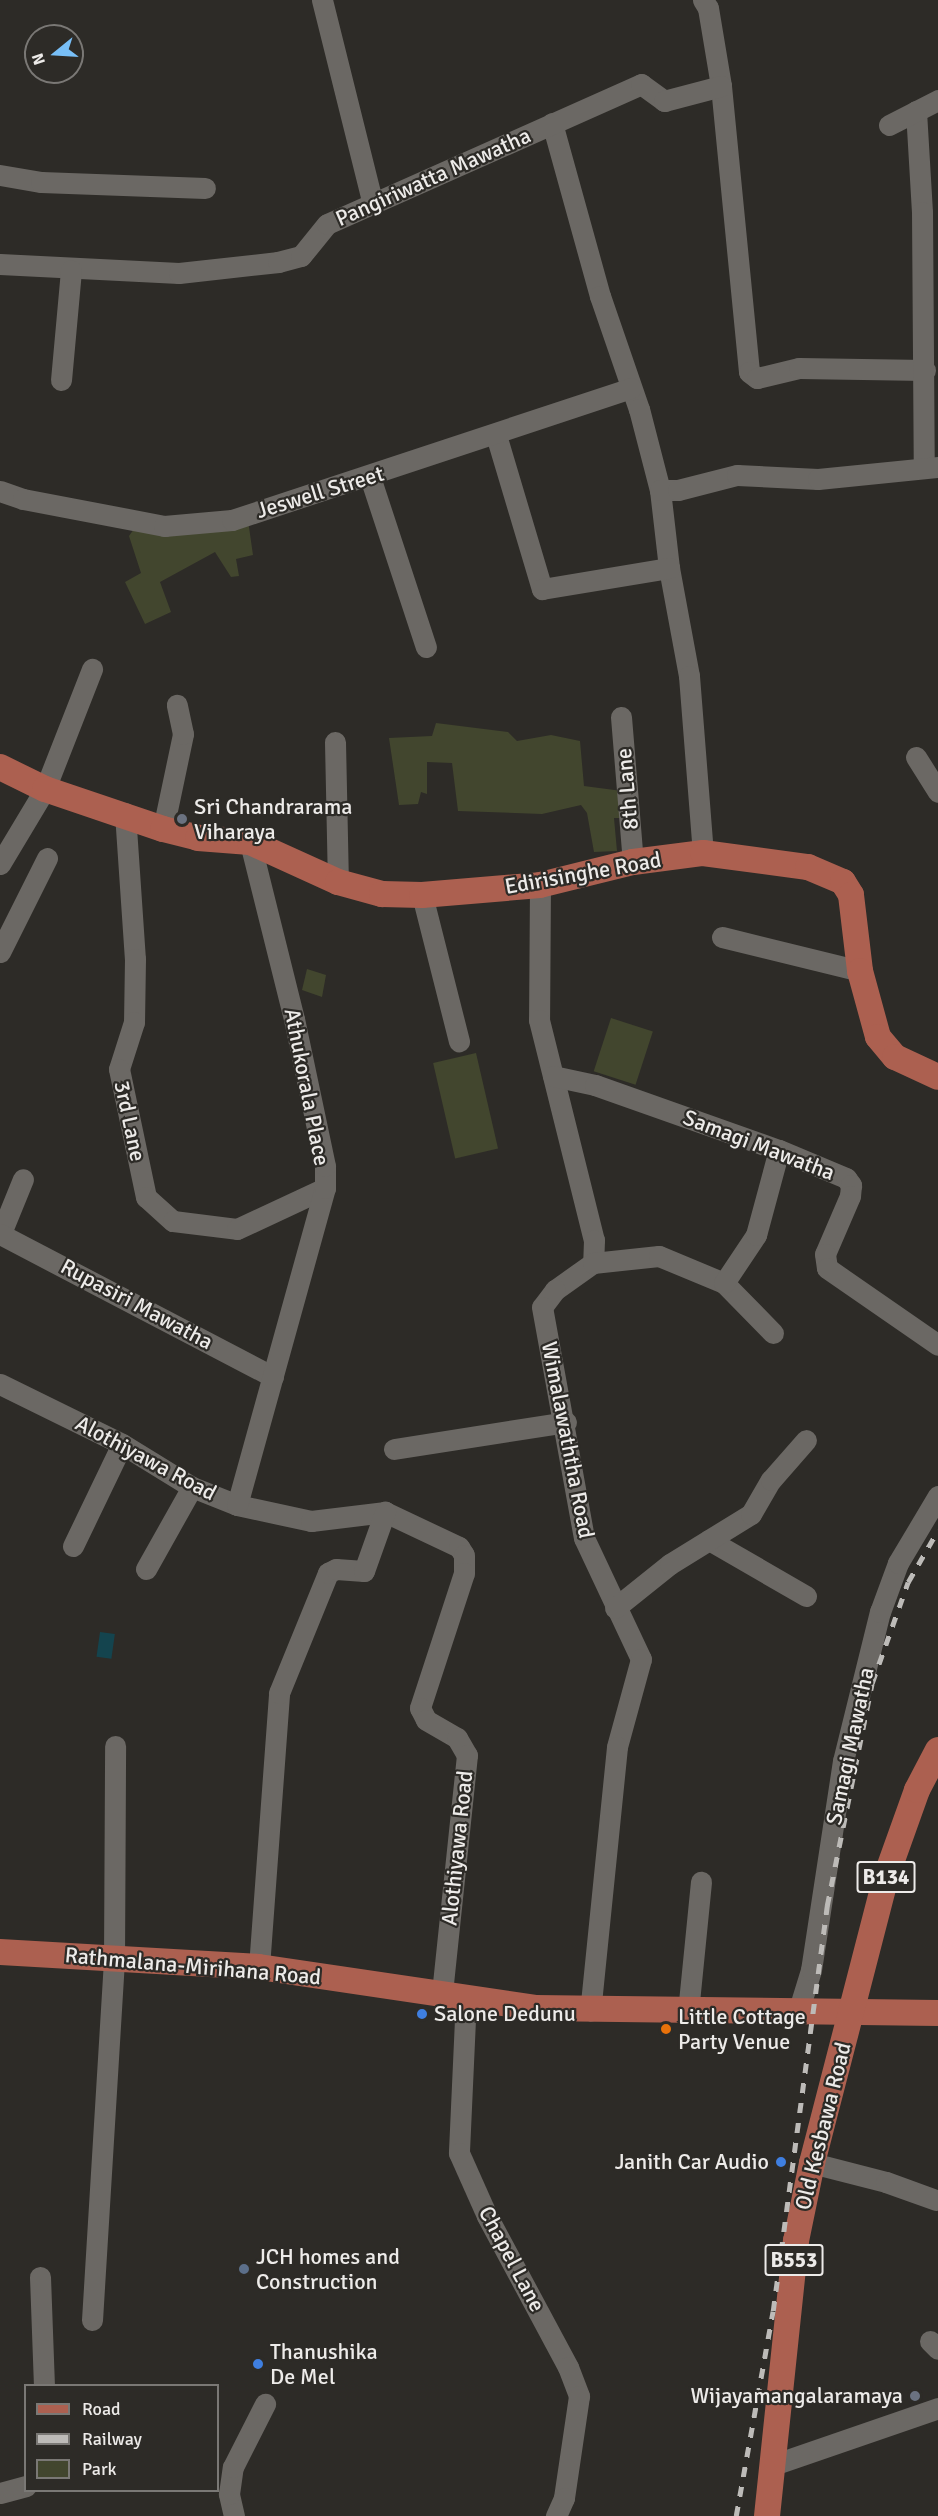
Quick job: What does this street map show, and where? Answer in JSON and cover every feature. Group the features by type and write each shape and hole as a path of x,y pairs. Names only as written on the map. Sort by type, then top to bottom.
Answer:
{"main road":[{"name":"Edirisinghe Road","path":"0,767 45,789 125,813 163,828 198,838 250,842 338,882 382,894 422,895 540,885 633,862 703,853 808,867 843,882 851,895 860,971 878,1037 896,1057 938,1077"},
{"name":"Old Kesbawa Road","path":"767,2516 770,2466 796,2241 812,2163 887,1874 917,1790 938,1750"},
{"name":"Rathmalana-Mirihana Road","path":"0,1952 259,1967 535,2008 590,2011 688,2012 800,2009 938,2013"}],"street":[{"path":"322,0 373,204"},
{"path":"703,0 708,8 722,86 750,372 757,378 799,368 925,370"},
{"name":"Pangiriwatta Mawatha","path":"0,264 71,270 179,273 278,262 301,256 327,224 641,84 664,101 722,86"},
{"path":"889,125 938,100"},
{"path":"660,490 678,490 737,474 818,479 931,467 925,370 931,301 930,211 916,111"},
{"path":"552,123 600,296 631,388 660,490 669,568 689,676 703,853"},
{"path":"0,175 41,182 206,188"},
{"path":"62,380 71,270"},
{"name":"Jeswell Street","path":"0,491 23,500 164,526 232,520 370,477 631,388"},
{"path":"496,435 542,589 669,568"},
{"path":"370,477 426,647"},
{"path":"0,864 45,789 92,669"},
{"path":"163,828 183,734 177,705"},
{"name":"8th Lane","path":"621,717 633,862"},
{"path":"334,742 338,882"},
{"path":"916,757 938,792"},
{"name":"3rd Lane","path":"125,813 135,959 134,1022 119,1069 146,1197 173,1221 237,1229 325,1188"},
{"name":"Athukorala Place","path":"237,1505 325,1188 325,1166 294,1019 250,842"},
{"path":"0,952 47,858"},
{"path":"540,885 539,1020 594,1240 594,1263 659,1256 724,1283 773,1333"},
{"path":"422,895 459,1041"},
{"path":"722,937 860,971"},
{"name":"Samagi Mawatha","path":"553,1076 595,1085 779,1150 846,1178 851,1185 825,1254 827,1268 938,1345"},
{"path":"724,1283 756,1235 779,1150"},
{"path":"1,1233 23,1179"},
{"name":"Rupasiri Mawatha","path":"1,1233 273,1377"},
{"name":"Wimalawaththa Road","path":"590,2011 617,1747 641,1659 633,1635 615,1608 584,1538 566,1422 542,1307 555,1290 594,1263"},
{"name":"Alothiyawa Road","path":"0,1384 122,1444 192,1487 237,1505 311,1521 385,1512 459,1547 464,1555 464,1573 420,1708 426,1720 457,1738 467,1755 454,1995"},
{"path":"394,1449 566,1422"},
{"path":"615,1608 670,1564 751,1514 771,1480 806,1440"},
{"path":"73,1546 122,1444"},
{"path":"146,1569 192,1487"},
{"name":"Samagi Mawatha","path":"800,2009 811,1970 843,1761 880,1612 898,1563 938,1496"},
{"path":"259,1967 279,1693 328,1573 336,1569 364,1571 385,1512"},
{"path":"709,1540 806,1596"},
{"path":"92,2320 114,1959 115,1746"},
{"path":"688,2012 701,1882"},
{"name":"Chapel Lane","path":"454,1995 459,2153 487,2216 568,2367 579,2396 564,2498 556,2516"},
{"path":"812,2163 886,2182 936,2200"},
{"path":"40,2277 44,2384"},
{"path":"229,2515 233,2467 265,2404"},
{"path":"770,2466 938,2408"},
{"path":"0,2493 24,2487"}],"green space":[{"path":"248,520 253,555 236,559 239,576 231,577 215,552 160,582 171,612 145,624 125,582 141,573 129,536 136,526"},
{"path":"436,723 508,732 517,741 551,735 580,741 584,786 622,791 623,818 614,818 617,851 594,852 587,813 581,805 542,814 458,811 452,763 427,762 427,794 421,792 418,804 399,805 389,738 432,736"},
{"path":"307,969 326,975 322,997 302,990"},
{"path":"611,1018 653,1032 636,1085 594,1071"},
{"path":"476,1053 498,1148 455,1158 433,1063"}],"water":[{"path":"100,1632 115,1634 111,1659 97,1657"}],"railway":[{"path":"736,2516 773,2311 827,1906 872,1683 908,1582 938,1530"}],"place":[{"name":"Sri Chandrarama Viharaya","path":"182,819"},
{"name":"Salone Dedunu","path":"422,2014"},
{"name":"Little Cottage Party Venue","path":"666,2029"},
{"name":"Janith Car Audio","path":"781,2162"},
{"name":"JCH homes and Construction","path":"244,2269"},
{"name":"Thanushika De Mel","path":"258,2364"},
{"name":"Wijayamangalaramaya","path":"915,2396"}]}
